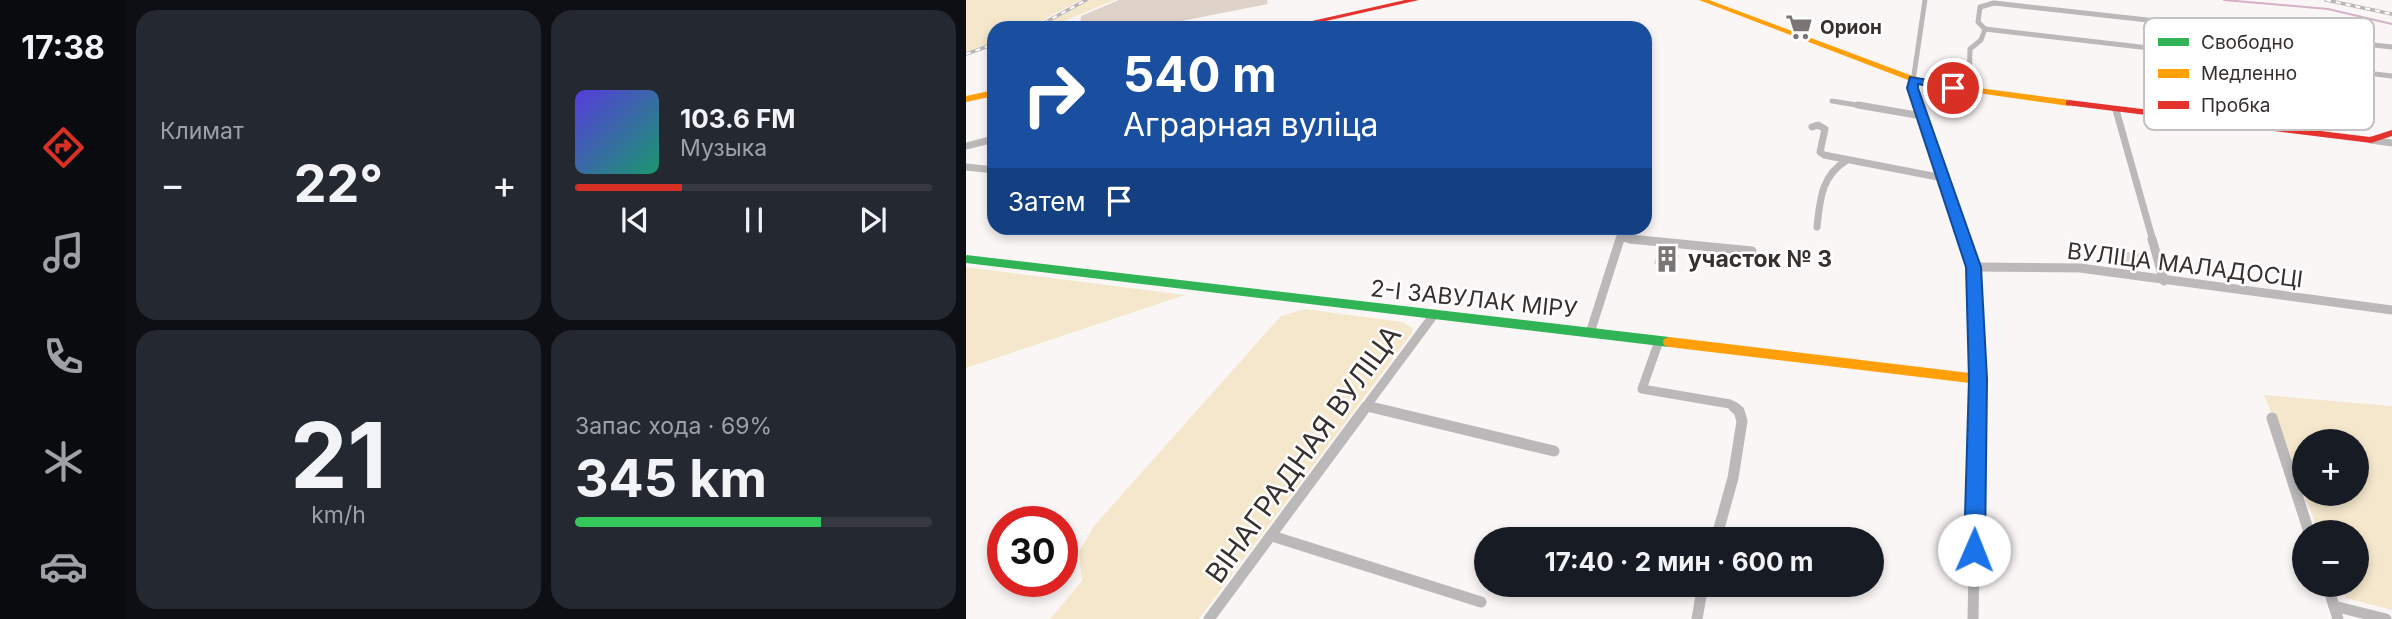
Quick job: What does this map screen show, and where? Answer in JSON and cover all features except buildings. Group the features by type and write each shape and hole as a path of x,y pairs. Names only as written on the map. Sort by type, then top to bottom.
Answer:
{"street":[{"path":"1318,21 1415,0"},
{"path":"1703,0 1913,80 2144,113"},
{"path":"1924,0 1912,88 1973,267 1978,379 1973,619"},
{"path":"2144,20 1994,4 1980,7 1978,22 1985,29 2144,47"},
{"path":"1969,90 1970,49 1981,40 1985,29"},
{"path":"2374,45 2392,47"},
{"path":"2374,74 2392,76"},
{"path":"966,99 987,94"},
{"path":"1832,101 1922,116"},
{"path":"2116,110 2164,281"},
{"path":"1812,127 1818,125 1825,128 1826,134 1820,152 1824,155 1943,178"},
{"path":"2286,130 2392,143"},
{"path":"2371,140 2392,133"},
{"path":"966,146 987,141"},
{"path":"1817,227 1826,176 1836,165 1849,159"},
{"path":"966,167 987,169"},
{"path":"1590,333 1621,235"},
{"path":"1620,238 1752,251"},
{"name":"2-І ЗАВУЛАК МІРУ","path":"966,259 1978,379"},
{"name":"ВУЛІЦА МАЛАДОСЦІ","path":"1973,267 2080,268 2392,310"},
{"name":"ВІНАГРАДНАЯ ВУЛІЦА","path":"1209,619 1433,316"},
{"path":"1659,341 1642,389 1730,404 1740,411 1742,421 1733,478 1719,527"},
{"path":"1367,406 1554,451"},
{"path":"2272,418 2305,520"},
{"path":"1272,536 1481,602"},
{"path":"1697,619 1701,597"},
{"path":"2336,613 2386,619"}],"shaded area":[{"path":"966,0 1081,0 1040,21 987,21 987,44 966,52"},
{"path":"1088,0 1115,0 1064,21 1049,21"},
{"path":"966,267 1185,295 966,368"},
{"path":"1305,309 1403,322 1412,328 1412,333 1199,619 1050,619 1069,597 1078,597 1078,586 1082,581 1079,552 1094,526 1281,316"},
{"path":"2264,395 2392,406 2392,610 2346,598 2369,597 2369,520 2314,520 2309,506 2369,506 2369,429 2292,429 2292,465"}],"waterway":[{"path":"2224,0 2328,9 2366,18"},
{"path":"2374,20 2392,24"}],"railway":[{"path":"1048,21 1086,0"},
{"path":"2326,0 2392,14"},
{"path":"966,54 987,46"}],"traffic: fast":[{"path":"966,259 1669,342"}],"traffic: slow":[{"path":"1703,0 1924,83 2069,103"},
{"path":"966,99 987,94"},
{"path":"1669,342 1978,379"}],"traffic: jam":[{"path":"1318,21 1415,0"},
{"path":"2069,103 2144,112"},
{"path":"2289,130 2371,140 2392,133"}],"place":[{"name":"Орион","path":"1799,27"},
{"name":"участок № 3","path":"1667,259"}],"route":[{"path":"1953,88 1913,80 1912,88 1973,267 1978,379 1974,550"}]}
